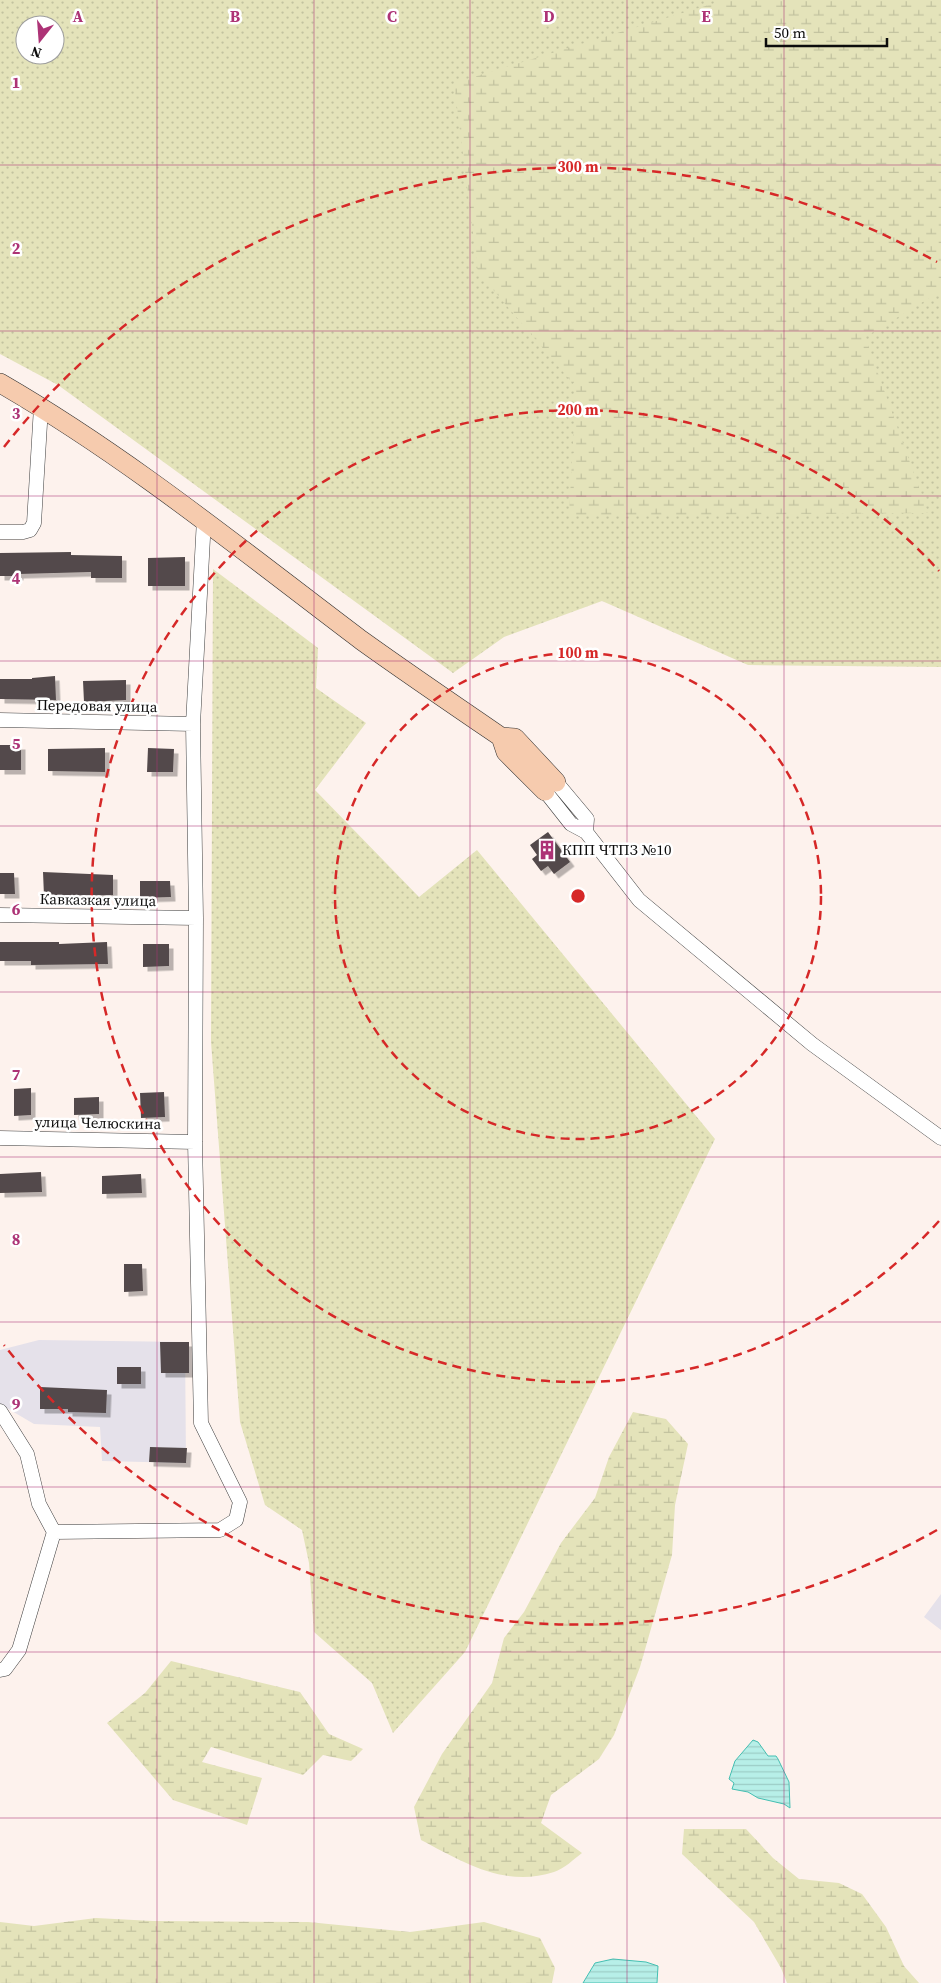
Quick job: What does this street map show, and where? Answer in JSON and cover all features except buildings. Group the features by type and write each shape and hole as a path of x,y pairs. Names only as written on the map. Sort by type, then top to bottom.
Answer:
{"street":[{"path":"0,383 41,407 204,519 362,640 501,737 515,738 550,787 587,820 586,832 639,900 812,1044 941,1138"},
{"path":"0,532 23,532 30,530 34,523 41,407"},
{"path":"54,1532 220,1530 236,1520 240,1502 201,1422 195,1142 196,918 193,724 204,519"},
{"name":"Передовая улица","path":"0,720 193,724"},
{"name":"Кавказкая улица","path":"0,915 196,918"},
{"name":"улица Челюскина","path":"0,1138 195,1142"},
{"path":"0,1411 27,1454 39,1504 54,1532 20,1650 5,1669 0,1670"}],"shaded area":[{"path":"39,1340 185,1342 186,1463 102,1461 100,1427 34,1424 0,1404 0,1350"},
{"path":"941,1594 941,1630 924,1617"}],"green space":[{"path":"0,0 941,0 941,667 748,665 602,601 504,637 453,673 58,385 0,354"},
{"path":"725,0 941,0 941,291 865,337 928,513 569,516 576,387 478,272 454,83"},
{"path":"213,569 318,648 316,688 366,723 315,790 419,897 477,850 715,1139 465,1652 393,1733 372,1683 314,1632 309,1563 302,1530 265,1505 240,1422 211,1042"},
{"path":"633,1412 666,1419 688,1444 675,1505 672,1555 640,1667 614,1735 599,1759 551,1795 541,1823 582,1853 558,1871 536,1876 518,1877 484,1870 452,1857 421,1840 414,1807 442,1754 492,1683 504,1638 524,1612 561,1543 595,1498 609,1457"},
{"path":"171,1661 300,1692 329,1734 363,1749 351,1761 323,1755 303,1775 211,1747 202,1762 262,1778 247,1825 173,1800 107,1723 145,1693"},
{"path":"684,1829 746,1829 773,1858 799,1879 839,1883 862,1894 886,1927 904,1966 919,1983 787,1983 781,1968 754,1922 682,1854"},
{"path":"96,1918 153,1921 308,1922 410,1932 484,1922 540,1938 555,1968 552,1983 0,1983 0,1922 34,1926"}],"water":[{"path":"753,1740 758,1742 768,1756 776,1756 778,1759 789,1782 790,1808 784,1804 758,1798 748,1792 732,1789 734,1783 729,1779 735,1761"},
{"path":"613,1959 646,1962 658,1966 657,1983 583,1983 595,1963"}],"place":[{"name":"КПП ЧТПЗ №10","path":"547,850"}]}
